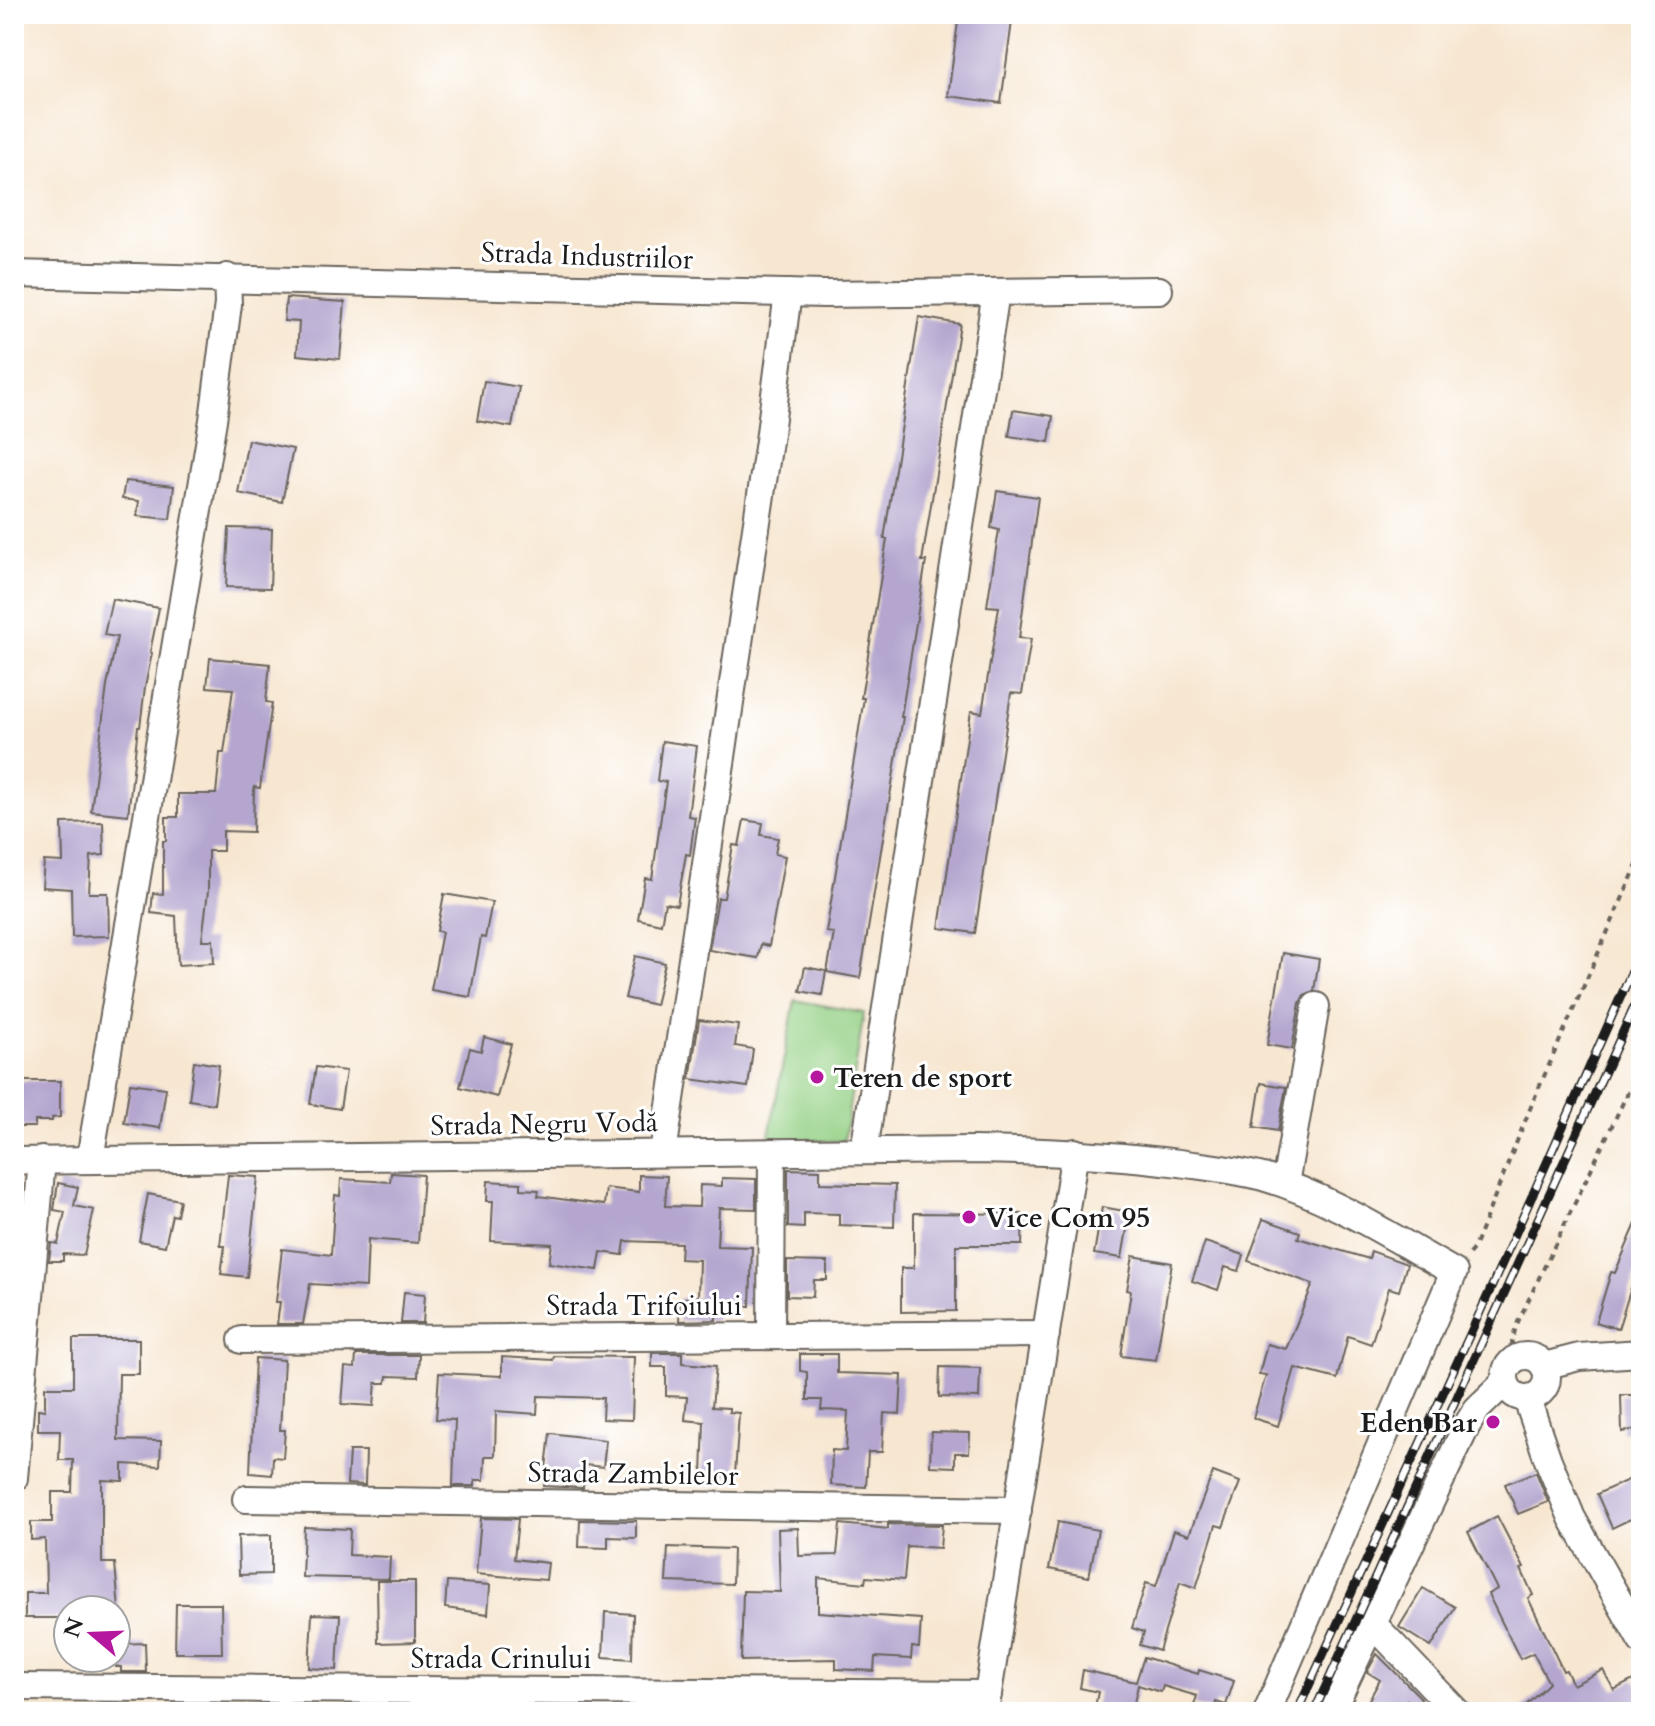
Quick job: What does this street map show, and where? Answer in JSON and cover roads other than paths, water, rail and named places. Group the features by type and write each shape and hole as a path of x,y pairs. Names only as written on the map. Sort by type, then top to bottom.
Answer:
{"street":[{"name":"Strada Industriilor","path":"14,274 788,293 1159,290"},
{"path":"90,1159 217,393 228,304 227,277"},
{"path":"864,1151 996,292"},
{"path":"663,1153 769,441 788,293"},
{"path":"1285,1184 1316,1006"},
{"name":"Strada Negru Vodă","path":"14,1161 973,1150 1075,1152 1198,1165 1243,1172 1285,1184 1343,1211 1454,1272 1267,1712"},
{"path":"771,1336 772,1152"},
{"path":"987,1703 1075,1152"},
{"path":"14,1478 42,1160"},
{"name":"Strada Trifoiului","path":"242,1340 1046,1334"},
{"path":"1544,1366 1579,1357 1641,1353"},
{"path":"1331,1712 1477,1409 1509,1370 1527,1355 1540,1360 1547,1380 1540,1393 1527,1399 1513,1394 1509,1370"},
{"path":"1527,1399 1572,1518 1641,1640"},
{"name":"Strada Zambilelor","path":"246,1499 1018,1510"},
{"path":"1374,1625 1457,1712"},
{"name":"Strada Crinului","path":"14,1687 987,1703"}],"railway":[{"path":"1297,1712 1641,951"},
{"path":"1314,1712 1641,992"}],"place":[{"name":"Teren de sport","path":"817,1077"},
{"name":"Vice Com 95","path":"969,1217"},
{"name":"Eden Bar","path":"1493,1422"}]}
